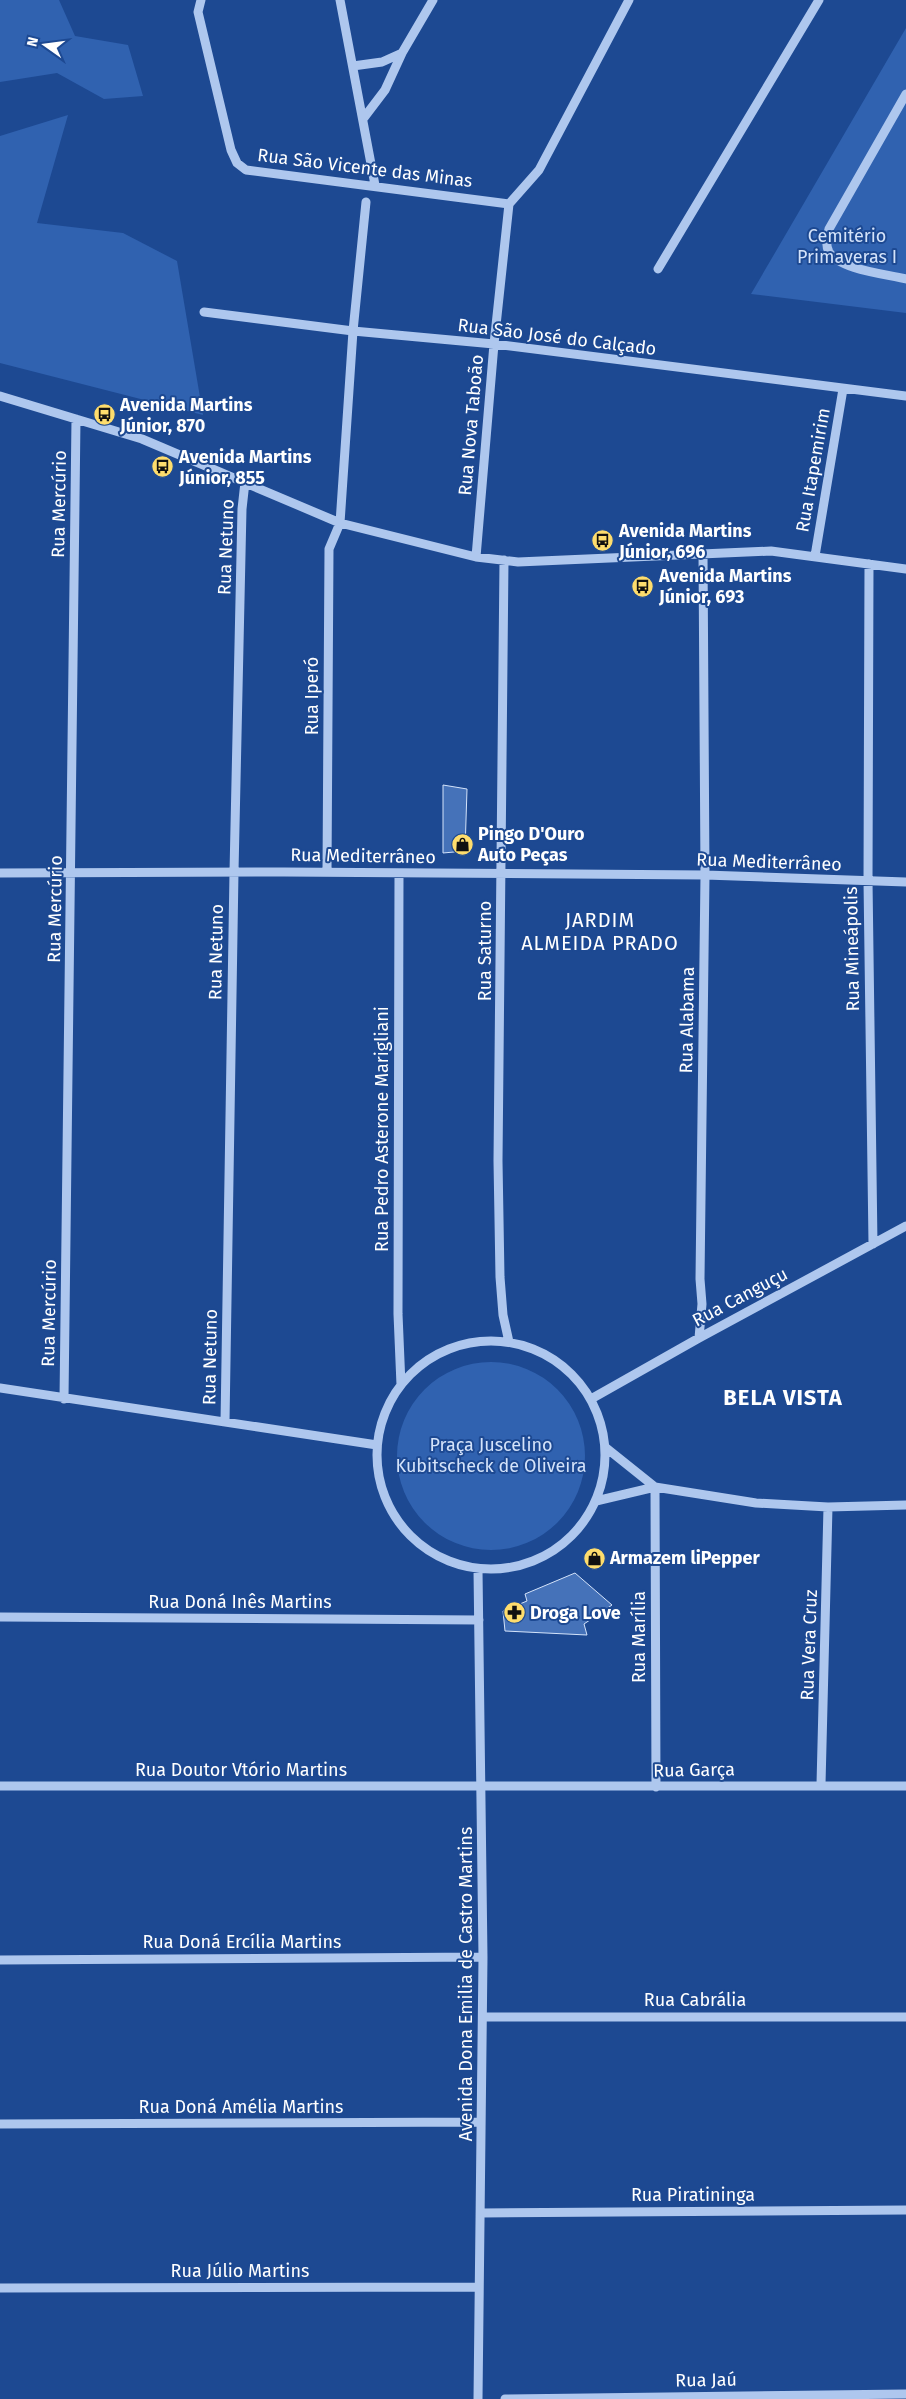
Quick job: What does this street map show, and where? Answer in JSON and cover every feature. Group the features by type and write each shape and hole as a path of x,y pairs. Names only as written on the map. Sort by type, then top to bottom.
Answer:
{"street":[{"name":"Rua São Vicente das Minas","path":"201,0 198,12 231,150 237,163 246,170 375,185 508,204"},
{"path":"340,0 375,185"},
{"path":"364,119 385,90 402,53 433,0"},
{"path":"508,204 539,170 629,0"},
{"path":"658,269 819,0"},
{"path":"353,66 382,62 402,53"},
{"path":"906,94 829,229 826,241 829,252 840,263 906,279"},
{"name":"Rua Iperó","path":"327,872 329,549 340,523 353,332 366,202"},
{"name":"Rua Nova Taboão","path":"476,557 508,204"},
{"name":"Rua São José do Calçado","path":"204,312 353,332 494,344 906,396"},
{"name":"Rua Itapemirim","path":"815,556 843,389"},
{"path":"0,396 142,439 340,523 476,557 518,562 625,559 703,553 771,551 906,569"},
{"name":"Rua Mercúrio","path":"64,1399 72,874 76,419"},
{"name":"Rua Netuno","path":"225,1422 234,872 242,509 245,482"},
{"name":"Rua Alabama","path":"699,1338 702,1304 700,1279 705,875 703,553"},
{"name":"Rua Saturno","path":"504,560 498,1161 500,1277 503,1315 509,1342"},
{"name":"Rua Mineápolis","path":"869,564 868,881 873,1244"},
{"name":"Rua Mediterrâneo","path":"0,873 327,872 705,875 906,882"},
{"name":"Rua Pedro Asterone Marigliani","path":"399,873 398,1314 401,1385"},
{"name":"Rua Canguçu","path":"591,1399 906,1226"},
{"path":"474,1342 509,1342 542,1352 556,1361 570,1372 591,1399 601,1423 605,1447 604,1474 596,1501 577,1531 550,1554 517,1568 478,1570 461,1567 434,1555 410,1537 387,1504 380,1485 377,1466 377,1445 385,1413 401,1385 426,1361 449,1349 474,1342"},
{"path":"0,1388 377,1445"},
{"path":"605,1447 654,1487"},
{"path":"596,1501 654,1487 756,1503 828,1507 906,1505"},
{"name":"Rua Marília","path":"654,1487 656,1786"},
{"name":"Rua Vera Cruz","path":"821,1784 828,1507"},
{"name":"Avenida Dona Emilia de Castro Martins","path":"478,1570 483,1786 483,2017 478,2399"},
{"name":"Rua Doná Inês Martins","path":"0,1617 479,1620"},
{"name":"Rua Garça","path":"483,1786 821,1784 906,1786"},
{"name":"Rua Doutor Vtório Martins","path":"0,1786 483,1786"},
{"name":"Rua Doná Ercília Martins","path":"0,1960 483,1957"},
{"name":"Rua Cabrália","path":"483,2017 906,2017"},
{"name":"Rua Doná Amélia Martins","path":"0,2124 481,2122"},
{"name":"Rua Piratininga","path":"481,2213 906,2210"},
{"name":"Rua Júlio Martins","path":"0,2288 479,2287"},
{"name":"Rua Jaú","path":"505,2399 906,2394"}],"green space":[{"path":"0,0 59,0 75,36 128,45 143,96 104,99 57,73 0,82"},
{"name":"Cemitério Primaveras I","path":"906,28 906,313 751,294"},
{"path":"68,115 37,223 123,233 177,261 203,415 0,363 0,136"},
{"name":"Praça Juscelino Kubitscheck de Oliveira","path":"491,1362 518,1366 535,1373 557,1390 574,1412 581,1429 585,1456 581,1483 574,1500 557,1522 535,1539 518,1546 491,1550 464,1546 447,1539 425,1522 408,1500 401,1483 397,1456 401,1429 408,1412 425,1390 447,1373 464,1366"}],"building":[{"path":"443,785 467,789 465,851 443,853"},
{"path":"575,1573 612,1605 584,1624 587,1635 505,1631 503,1611 527,1601 525,1594"}],"place":[{"name":"Avenida Martins Júnior, 870","path":"104,415"},
{"name":"Avenida Martins Júnior, 855","path":"163,467"},
{"name":"Avenida Martins Júnior, 696","path":"603,541"},
{"name":"Avenida Martins Júnior, 693","path":"643,586"},
{"name":"Pingo D'Ouro Auto Peças","path":"462,844"},
{"name":"Armazem liPepper","path":"594,1558"},
{"name":"Droga Love","path":"514,1613"}],"district":[{"name":"JARDIM ALMEIDA PRADO","path":"600,932"},
{"name":"BELA VISTA","path":"783,1397"}]}
